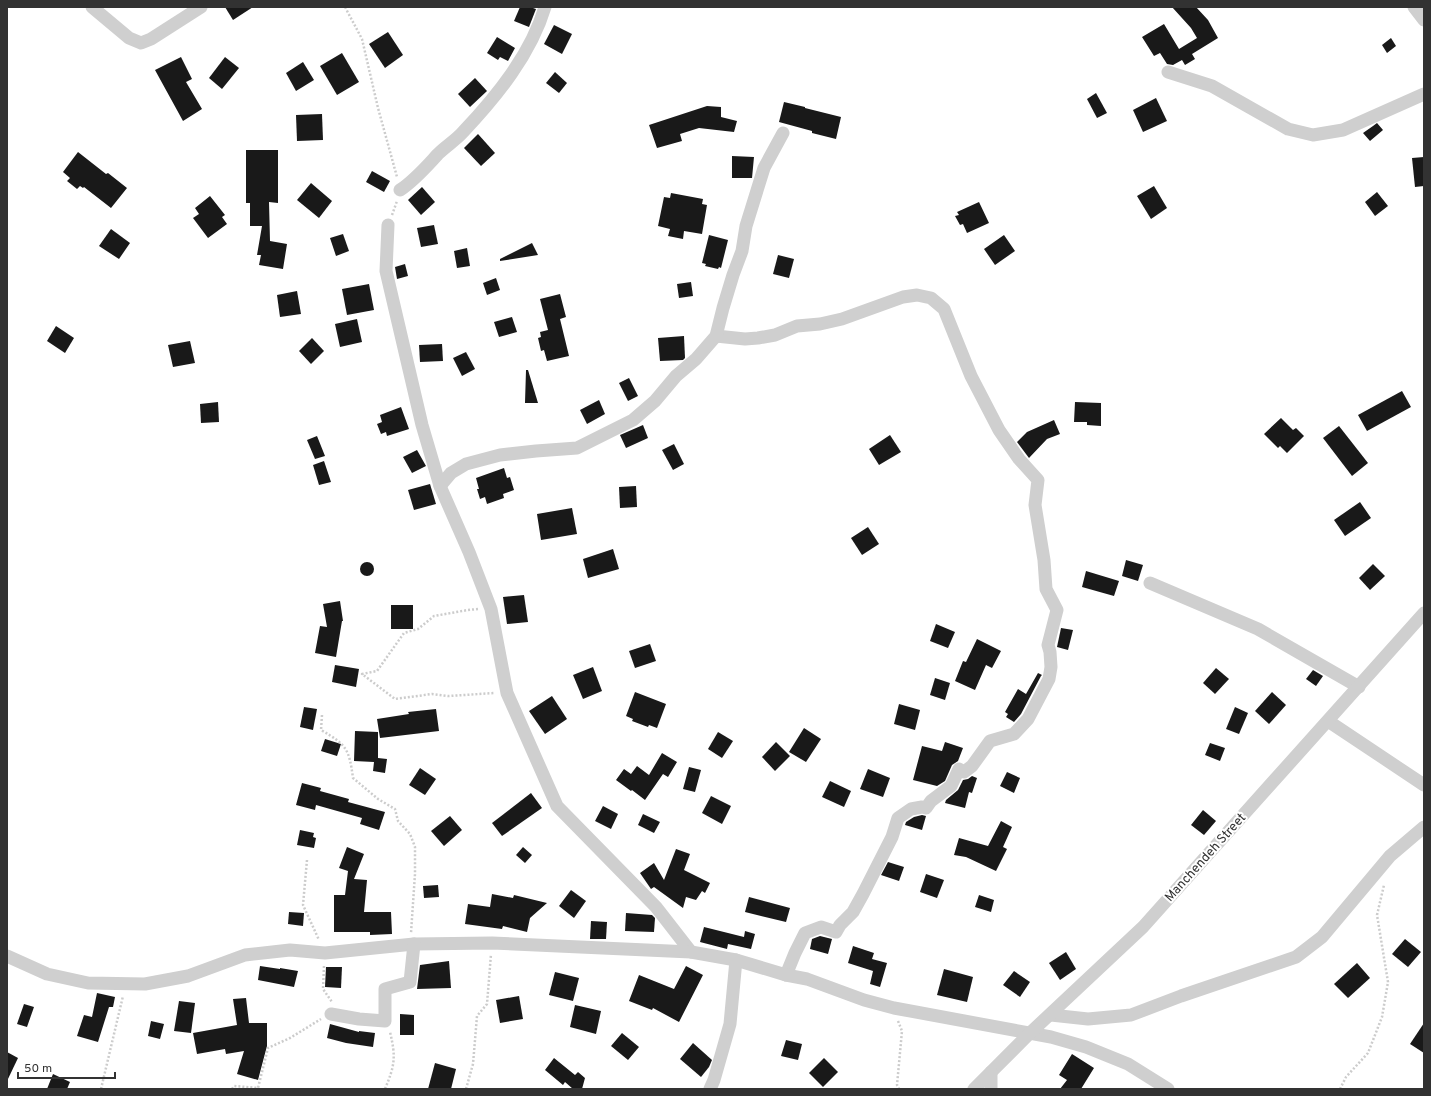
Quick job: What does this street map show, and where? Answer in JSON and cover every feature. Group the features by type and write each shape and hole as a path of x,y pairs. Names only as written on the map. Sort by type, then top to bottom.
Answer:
{"street":[{"path":"92,7 129,38 141,43 151,39 201,7"},
{"path":"400,190 413,181 463,132 488,103 516,67 539,26 545,7"},
{"path":"1414,7 1424,20"},
{"path":"1168,72 1212,86 1288,129 1313,135 1343,130 1424,94"},
{"path":"440,486 451,473 466,464 500,455 577,448 633,420 655,401 676,376 696,359 716,336 723,308 742,250 746,226 764,168 783,133"},
{"path":"388,225 386,271 422,425 440,486 469,552 491,609 508,693 557,806 656,907 691,952"},
{"path":"716,336 745,339 775,335 797,326 820,324 842,319 903,297 917,295 931,298 944,309 971,376 999,430 1019,459 1038,480 1035,506 1044,560 1046,589 1057,610 1048,645 1051,667 1049,679 1028,719 1014,734 990,741 972,766 964,772 959,770 951,786 930,801 926,808 922,807 910,809 898,818 892,837 864,894 853,912 840,925 836,932 821,927 805,933 786,975"},
{"path":"1150,583 1258,629 1359,687"},
{"name":"Manchendeh Street","path":"974,1089 1030,1033 1051,1015 1143,927 1424,613"},
{"path":"1328,721 1424,785"},
{"path":"1051,1015 1088,1019 1131,1016 1181,996 1296,957 1322,938 1390,856 1424,827"},
{"path":"7,956 47,974 88,983 145,984 188,976 245,955 290,950 324,953 414,944 492,943 691,952 736,960 786,975 807,979 864,1000 894,1008 1052,1037 1086,1047 1128,1064 1168,1089"},
{"path":"331,1014 359,1019 385,1021 385,989 410,982 414,944"},
{"path":"710,1089 730,1024 736,960"},
{"path":"991,1072 991,1089"}],"path":[{"path":"345,7 362,39 378,108 400,190 388,225"},
{"path":"491,609 468,610 434,616 418,629 404,633 377,671 362,674 395,699 432,694 448,696 508,693"},
{"path":"322,715 321,730 345,746 350,758 353,778 378,799 395,809 398,822 410,834 415,847 415,874 411,923 411,935 414,944"},
{"path":"232,1089 234,1086 258,1088 268,1048 290,1038 316,1021 331,1014 336,1009 323,989 324,953 303,906 307,860"},
{"path":"1340,1089 1346,1077 1368,1053 1382,1017 1388,982 1377,915 1385,878"},
{"path":"466,1089 473,1064 477,1016 487,1004 492,943"},
{"path":"101,1089 126,983"},
{"path":"894,1008 902,1031 897,1085 899,1089"},
{"path":"385,1021 389,1028 394,1050 392,1072 385,1089"}],"building":[{"path":"225,7 253,7 233,20"},
{"path":"520,7 530,7 536,9 529,27 514,21"},
{"path":"1172,7 1196,7 1208,20 1218,38 1192,54 1195,59 1185,65 1182,60 1173,65 1167,64 1160,53 1154,56 1142,37 1164,24 1179,49 1197,38 1191,28"},
{"path":"554,25 572,34 562,54 544,44"},
{"path":"388,32 403,55 385,68 369,44"},
{"path":"497,37 515,48 508,61 500,57 498,60 487,53"},
{"path":"1391,38 1396,46 1387,53 1382,45"},
{"path":"342,53 359,82 337,95 320,66"},
{"path":"181,57 192,79 186,82 202,109 183,121 155,70"},
{"path":"225,57 239,68 222,89 209,78"},
{"path":"303,62 314,80 296,91 286,73"},
{"path":"555,72 567,83 559,93 546,83"},
{"path":"475,78 487,91 470,107 458,94"},
{"path":"1096,93 1107,113 1097,118 1087,99"},
{"path":"1156,98 1167,121 1143,132 1133,110"},
{"path":"784,102 841,117 836,139 779,122"},
{"path":"707,106 721,107 721,117 737,121 734,132 699,128 680,134 682,141 657,148 649,125"},
{"path":"322,114 323,140 297,141 296,115"},
{"path":"1377,123 1383,130 1370,141 1363,133"},
{"path":"478,134 495,153 481,166 464,148"},
{"path":"246,150 278,150 278,203 269,202 270,241 287,244 283,269 259,265 261,255 257,255 262,226 250,226 250,203 246,203"},
{"path":"78,152 127,188 111,208 84,187 83,188 80,186 77,189 67,181 70,178 63,172"},
{"path":"732,156 754,157 752,178 732,178"},
{"path":"1424,157 1424,186 1415,187 1412,158"},
{"path":"372,171 390,181 384,192 366,182"},
{"path":"311,183 332,201 319,218 297,200"},
{"path":"1154,186 1167,208 1151,219 1137,196"},
{"path":"422,187 435,202 421,215 408,200"},
{"path":"1377,192 1388,206 1375,216 1365,202"},
{"path":"671,193 703,199 702,204 707,205 702,234 684,231 683,239 668,236 670,229 658,226 664,197 670,198"},
{"path":"210,196 225,215 222,217 227,224 208,238 193,218 199,214 195,208"},
{"path":"979,202 989,223 967,233 963,224 960,225 955,216 959,215 957,212"},
{"path":"434,225 438,244 421,247 417,228"},
{"path":"111,229 130,243 119,259 99,246"},
{"path":"343,234 349,251 336,256 330,238"},
{"path":"709,235 728,240 721,268 719,267 718,269 705,266 706,264 702,263"},
{"path":"1004,235 1015,251 995,265 984,249"},
{"path":"532,243 538,255 500,261 500,259"},
{"path":"467,248 470,266 457,268 454,251"},
{"path":"778,255 794,259 789,278 773,274"},
{"path":"405,264 408,276 397,279 395,267"},
{"path":"496,278 500,290 487,295 483,283"},
{"path":"691,282 693,296 679,298 677,284"},
{"path":"369,284 374,310 347,315 342,289"},
{"path":"297,291 301,314 280,317 277,295"},
{"path":"560,294 566,317 560,319 569,356 547,361 544,350 541,351 538,338 541,337 540,332 548,330 540,299"},
{"path":"512,317 517,332 499,337 494,322"},
{"path":"357,319 362,342 340,347 335,324"},
{"path":"56,326 74,338 65,353 47,341"},
{"path":"684,336 685,358 683,360 660,361 658,338"},
{"path":"312,338 324,351 311,364 299,351"},
{"path":"190,341 195,363 173,367 168,345"},
{"path":"442,344 443,361 420,362 419,345"},
{"path":"466,352 475,369 462,376 453,358"},
{"path":"526,370 528,370 538,403 525,403"},
{"path":"629,378 638,396 628,401 619,383"},
{"path":"1402,391 1411,407 1367,431 1358,415"},
{"path":"599,400 605,414 587,424 580,410"},
{"path":"218,402 219,422 201,423 200,404"},
{"path":"1075,402 1101,403 1101,426 1087,425 1087,422 1074,422"},
{"path":"401,407 409,429 387,436 386,432 381,434 377,424 382,422 380,415"},
{"path":"1281,418 1293,430 1296,428 1304,436 1287,453 1280,446 1278,448 1264,434"},
{"path":"1054,420 1060,434 1047,439 1029,458 1017,442 1027,432"},
{"path":"643,425 648,438 626,448 620,435"},
{"path":"1339,426 1368,463 1352,476 1323,438"},
{"path":"890,435 901,452 879,465 869,449"},
{"path":"317,436 325,456 315,459 307,440"},
{"path":"674,444 684,464 673,470 662,450"},
{"path":"417,450 426,466 412,473 403,457"},
{"path":"324,461 331,482 319,485 313,465"},
{"path":"504,468 507,478 510,477 514,490 503,494 504,498 487,504 485,497 480,499 476,478"},
{"path":"430,484 436,504 414,510 408,490"},
{"path":"636,486 637,507 620,508 619,487"},
{"path":"1360,502 1371,518 1345,536 1334,520"},
{"path":"572,508 577,534 541,540 537,514"},
{"path":"868,527 879,544 862,555 851,538"},
{"path":"613,549 619,569 588,578 583,559"},
{"path":"1126,560 1143,565 1138,581 1122,576"},
{"path":"364,562 370,562 374,566 374,572 370,576 364,576 360,572 360,566"},
{"path":"1373,564 1385,576 1370,590 1359,578"},
{"path":"1086,571 1119,581 1114,596 1082,587"},
{"path":"524,595 528,622 507,624 503,597"},
{"path":"340,601 343,621 336,657 315,653 320,626 327,627 323,604"},
{"path":"391,605 413,605 413,629 391,629"},
{"path":"936,624 955,632 948,648 930,641"},
{"path":"1061,628 1073,630 1068,650 1057,647"},
{"path":"977,639 1001,651 992,668 986,665 975,690 955,681 963,661 966,662"},
{"path":"650,644 656,661 635,668 629,651"},
{"path":"335,665 359,669 356,687 332,682"},
{"path":"593,667 602,691 583,699 573,675"},
{"path":"1216,668 1229,679 1215,694 1203,683"},
{"path":"1313,670 1323,676 1316,686 1306,679"},
{"path":"1038,673 1042,675 1021,714 1014,722 1006,717 1008,714 1005,712 1018,689 1026,694"},
{"path":"935,678 950,683 945,700 930,695"},
{"path":"635,692 666,704 657,728 649,725 648,727 632,721 633,719 626,716"},
{"path":"1272,692 1286,705 1269,724 1255,711"},
{"path":"552,696 567,719 545,734 529,711"},
{"path":"899,704 920,710 915,730 894,724"},
{"path":"304,707 317,709 313,730 300,727"},
{"path":"1235,707 1248,713 1239,734 1226,729"},
{"path":"436,709 439,731 380,738 377,719 409,714 408,712"},
{"path":"804,728 821,739 806,762 789,752"},
{"path":"355,731 378,732 378,758 387,759 385,773 373,771 374,762 354,761"},
{"path":"718,732 733,741 722,758 708,749"},
{"path":"325,739 341,744 337,756 321,751"},
{"path":"776,742 790,756 775,771 762,757"},
{"path":"945,742 963,748 958,761 952,765 945,781 937,786 913,780 922,746 942,751"},
{"path":"1210,743 1225,748 1220,761 1205,755"},
{"path":"662,753 677,762 668,777 663,774 645,800 616,780 624,769 631,774 637,766 649,775"},
{"path":"689,767 701,770 695,792 683,789"},
{"path":"420,768 436,779 425,795 409,785"},
{"path":"868,769 890,778 883,797 860,789"},
{"path":"1007,772 1020,778 1014,793 1000,786"},
{"path":"972,776 977,778 972,793 969,792 965,808 945,803 946,800 958,790 963,780"},
{"path":"830,781 851,791 844,807 822,797"},
{"path":"302,783 321,788 320,791 349,799 348,802 385,812 379,830 360,824 362,818 316,805 315,810 296,805"},
{"path":"531,793 542,808 502,836 492,823"},
{"path":"711,796 731,806 722,824 702,813"},
{"path":"603,806 618,814 611,829 595,821"},
{"path":"1203,810 1216,821 1204,835 1191,825"},
{"path":"643,814 660,822 654,833 638,825"},
{"path":"922,815 926,816 922,830 905,825 906,822 914,817"},
{"path":"450,816 462,830 444,846 431,831"},
{"path":"1001,821 1012,827 1003,847 1007,849 996,871 966,857 954,855 959,838 988,846"},
{"path":"300,830 314,833 313,837 316,838 314,848 297,845"},
{"path":"347,847 364,854 354,879 367,880 364,912 391,912 392,934 370,935 370,932 334,932 334,895 345,895 348,871 339,868"},
{"path":"523,847 532,855 525,863 516,855"},
{"path":"676,849 690,854 684,870 710,883 705,893 702,891 696,900 686,897 683,908 654,887 651,889 640,873 654,863 664,880"},
{"path":"888,862 904,867 899,881 881,875"},
{"path":"926,874 944,880 937,898 920,892"},
{"path":"438,885 439,897 424,898 423,886"},
{"path":"571,890 586,901 574,918 559,906"},
{"path":"492,894 513,898 514,895 547,903 530,918 527,932 503,926 502,929 465,924 468,904 490,907"},
{"path":"979,895 994,900 991,912 975,907"},
{"path":"749,897 790,908 786,922 745,912"},
{"path":"289,912 304,913 303,926 288,924"},
{"path":"626,913 652,915 655,918 654,932 625,931"},
{"path":"591,921 607,922 606,939 590,939"},
{"path":"704,927 744,937 745,931 755,934 751,949 728,944 727,949 700,942"},
{"path":"820,936 832,939 828,954 810,949 812,939"},
{"path":"1405,939 1421,952 1408,967 1392,954"},
{"path":"853,946 874,953 872,959 887,963 880,987 870,984 873,971 848,963"},
{"path":"1066,952 1076,969 1060,980 1049,963"},
{"path":"449,961 451,988 417,989 420,965"},
{"path":"1357,963 1370,978 1348,998 1334,984"},
{"path":"260,966 298,971 294,987 258,980"},
{"path":"686,966 703,975 679,1022 653,1008 652,1010 629,1001 639,975 674,989"},
{"path":"326,967 342,967 341,988 325,987"},
{"path":"944,969 973,977 967,1002 937,995"},
{"path":"1014,971 1030,982 1020,997 1003,985"},
{"path":"555,972 579,978 573,1001 549,995"},
{"path":"97,993 115,997 113,1007 109,1007 98,1042 77,1036 84,1015 92,1017"},
{"path":"519,996 523,1019 500,1023 496,1000"},
{"path":"246,998 249,1023 267,1023 267,1046 258,1080 237,1074 244,1051 226,1054 225,1049 197,1054 193,1033 237,1025 233,999"},
{"path":"179,1001 195,1003 191,1033 174,1031"},
{"path":"24,1004 34,1007 27,1027 17,1024"},
{"path":"575,1005 601,1011 596,1034 570,1027"},
{"path":"400,1014 414,1015 414,1035 400,1035"},
{"path":"151,1021 164,1024 160,1039 148,1036"},
{"path":"1424,1023 1424,1053 1410,1044"},
{"path":"330,1024 359,1032 375,1033 373,1047 346,1043 327,1038"},
{"path":"622,1033 639,1047 628,1060 611,1046"},
{"path":"786,1040 802,1044 798,1060 781,1056"},
{"path":"693,1043 712,1060 709,1067 701,1077 680,1059"},
{"path":"7,1052 18,1058 7,1081"},
{"path":"1072,1054 1094,1068 1081,1089 1060,1089 1067,1080 1059,1075"},
{"path":"554,1058 575,1075 578,1072 585,1078 582,1089 573,1089 565,1082 563,1085 545,1070"},
{"path":"824,1058 838,1072 823,1087 809,1073"},
{"path":"435,1063 456,1069 451,1089 428,1089"},
{"path":"53,1074 70,1082 67,1089 47,1089"}]}
